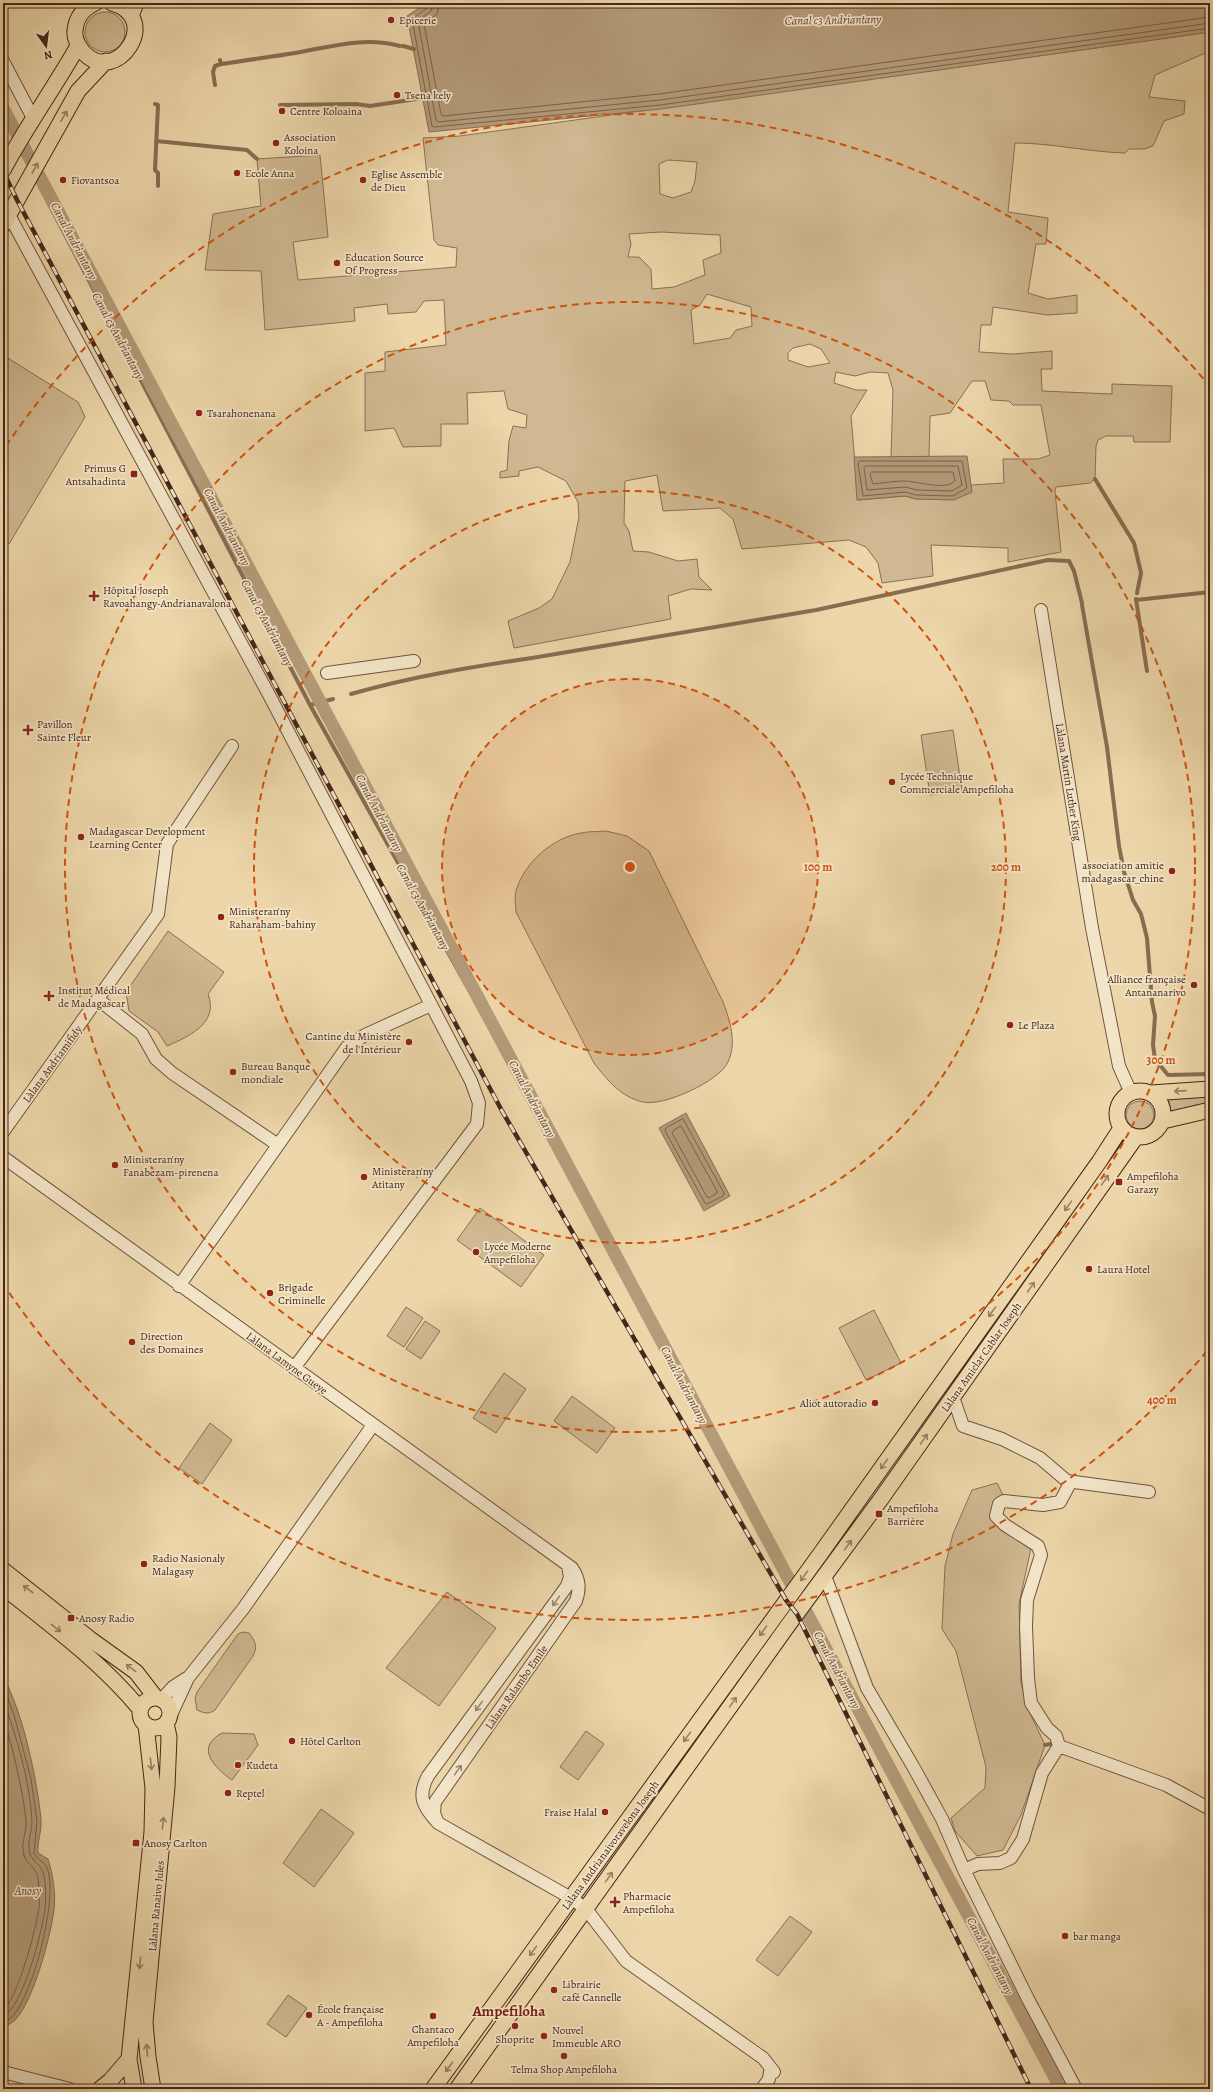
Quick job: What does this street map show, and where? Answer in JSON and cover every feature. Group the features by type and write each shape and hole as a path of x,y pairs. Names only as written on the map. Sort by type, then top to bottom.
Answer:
{"main road":[{"path":"95,3 86,8 76,23 75,33 78,46 90,58 106,61 116,59 130,47 134,37 135,27 133,10 112,3"},
{"path":"3,170 33,118 60,78 78,46"},
{"path":"6,220 78,91 106,61"},
{"path":"1151,1093 1156,1097 1163,1108 1163,1121 1159,1129 1152,1134 1136,1137 1128,1134 1121,1128 1117,1118 1118,1108 1123,1099 1131,1093 1144,1091 1151,1093 1210,1089"},
{"path":"1163,1121 1210,1110"},
{"name":"Làlana Amiclar Cablar Joseph","path":"786,1600 1099,1162 1121,1128"},
{"name":"Làlana Amiclar Cablar Joseph","path":"797,1614 953,1398 1136,1137"},
{"path":"3,1570 90,1639 136,1672 159,1698 167,1704 170,1710 168,1720 157,1728 146,1725 141,1718 140,1709 124,1690 65,1635 3,1587"},
{"name":"Làlana Andrianaivoravelona Joseph","path":"433,2089 786,1600"},
{"name":"Làlana Andrianaivoravelona Joseph","path":"457,2089 797,1614"},
{"path":"140,1709 146,1700 159,1698"},
{"name":"Làlana Ranaivo Jules","path":"152,2089 148,2058 146,2022 167,1787 169,1737 168,1720"},
{"name":"Làlana Ranaivo Jules","path":"134,2089 129,2059 152,1832 154,1788 146,1725"},
{"path":"100,2089 110,2081 129,2059"},
{"path":"139,2089 143,2087 152,2089"}],"street":[{"path":"3,61 33,118"},
{"path":"6,220 264,686 471,1081 479,1103 477,1124 294,1368"},
{"name":"Làlana Martin Luther King","path":"1041,610 1092,928 1119,1066 1131,1093"},
{"path":"327,673 414,661"},
{"name":"Làlana Andriamifidy","path":"3,1132 158,914 167,844 232,746"},
{"path":"98,1000 142,1034 156,1059 172,1073 278,1145"},
{"path":"179,1286 347,1047 364,1035 431,1005"},
{"name":"Làlana Lamyne Gueye","path":"3,1157 179,1286 570,1567"},
{"path":"953,1398 963,1426 1002,1439 1040,1458 1067,1480 1149,1492"},
{"path":"168,1720 188,1678 243,1609 373,1425"},
{"path":"1067,1480 1068,1487 1060,1502 1043,1505 1004,1501 999,1504 996,1516 1005,1525 1038,1546 1041,1555 1027,1600 1026,1626 1031,1703 1047,1728 1058,1741 1166,1785 1210,1809"},
{"path":"570,1567 570,1577 566,1586 425,1782 422,1787 422,1801 428,1813 438,1823 571,1898 586,1909 626,1961 763,2058 774,2072 770,2072 769,2079 762,2089"},
{"name":"Làlana Ralambo Emile","path":"438,1823 434,1813 435,1802 576,1601 580,1590 578,1577 570,1567"},
{"path":"825,1576 867,1688 935,1806 964,1870 1031,2006 1076,2089"},
{"path":"159,1698 188,1678"},
{"path":"964,1870 978,1864 1000,1863 1011,1858 1023,1839 1042,1773 1058,1741"},
{"path":"3,2072 33,2084 70,2089"}],"shaded area":[{"path":"105,12 113,14 119,18 123,24 125,32 123,40 119,46 113,50 105,52 97,50 91,46 87,40 85,32 87,24 91,18 97,14"},
{"path":"1210,32 1210,51 1155,75 1149,97 1185,101 1184,114 1164,121 1153,146 1144,149 1129,149 1125,153 1043,144 1015,143 1008,212 1048,218 1046,244 1036,244 1028,293 1048,299 1077,295 1077,313 1048,315 993,307 991,325 981,325 979,352 1013,354 1052,351 1052,369 1041,369 1042,391 1112,394 1112,384 1172,386 1170,442 1134,442 1133,436 1106,436 1098,440 1096,446 1095,479 1090,483 1056,487 1055,491 1061,552 1008,562 1008,548 931,545 933,576 882,583 878,563 866,547 849,540 742,549 733,519 720,508 663,511 657,475 625,481 624,523 629,531 633,551 649,552 678,561 697,559 699,577 712,590 691,589 668,596 671,619 514,648 508,621 539,608 552,599 570,562 579,517 578,502 566,481 538,467 519,471 519,476 500,478 500,472 507,470 509,441 513,426 526,428 527,415 508,409 504,391 467,393 468,424 441,424 441,446 403,447 394,428 365,431 365,373 385,371 385,352 446,345 444,300 424,301 416,312 388,314 387,304 354,308 355,321 265,330 261,271 205,270 213,214 261,206 257,159 320,155 328,237 293,242 298,280 456,267 457,248 438,245 434,240 423,138 460,136","holes":["668,160 697,162 695,181 691,192 673,198 660,194 659,164","661,232 720,235 721,253 703,260 705,275 674,287 652,289 651,269 639,257 628,257 631,244 629,234","707,294 751,307 752,326 736,330 730,338 694,344 691,310 700,305","810,344 821,349 830,363 808,367 788,360 788,353 793,348","836,372 855,376 870,372 888,373 893,390 891,457 929,457 930,416 950,413 972,381 985,381 991,400 1009,401 1013,405 1041,405 1050,455 1038,459 1003,459 1004,483 971,485 971,492 916,499 905,496 858,500 851,416 867,390 856,390 834,383"]},
{"path":"3,355 78,402 85,417 9,544 3,540"},
{"path":"953,730 962,790 930,795 921,735"},
{"path":"606,831 627,836 649,851 723,1002 732,1032 731,1055 723,1069 703,1084 677,1097 664,1101 643,1102 635,1100 615,1087 594,1063 516,912 515,893 520,881 525,871 541,853 560,840 570,836 584,832"},
{"path":"168,931 224,972 208,994 210,1004 206,1021 193,1033 167,1046 158,1032 129,1011 126,992"},
{"path":"1210,1097 1210,1105 1172,1115 1168,1098"},
{"path":"1140,1101 1150,1105 1154,1115 1150,1125 1140,1129 1130,1125 1126,1115 1130,1105"},
{"path":"480,1208 544,1255 521,1287 457,1240"},
{"path":"406,1307 423,1318 404,1347 387,1336"},
{"path":"874,1310 901,1363 866,1380 839,1328"},
{"path":"425,1321 440,1331 421,1359 406,1349"},
{"path":"504,1373 526,1389 496,1433 473,1418"},
{"path":"572,1396 615,1428 597,1453 554,1421"},
{"path":"210,1423 232,1440 202,1484 179,1468"},
{"path":"997,1483 1003,1495 994,1512 1031,1548 1019,1604 1021,1682 1027,1707 1045,1745 1021,1815 1003,1850 977,1856 955,1831 951,1818 985,1788 986,1767 956,1651 942,1629 945,1566 953,1534 972,1490"},
{"path":"447,1592 496,1628 439,1706 386,1668"},
{"path":"243,1632 249,1633 254,1641 256,1646 253,1656 215,1710 210,1713 206,1713 197,1710 195,1698 197,1692 238,1634"},
{"path":"586,1731 604,1744 578,1780 560,1767"},
{"path":"222,1733 254,1734 258,1745 232,1780 214,1764 208,1751 209,1745"},
{"path":"321,1809 354,1833 314,1887 283,1863"},
{"path":"790,1916 812,1932 778,1976 756,1960"},
{"path":"288,1995 307,2008 286,2037 267,2024"}],"water":[{"path":"427,3 1210,3 1210,32 661,109 429,132 407,16"},
{"path":"967,456 972,492 954,500 916,499 905,496 857,500 854,457"},
{"path":"686,1113 730,1196 704,1211 659,1128"},
{"name":"Anosy","path":"3,1677 17,1708 28,1746 41,1819 38,1853 48,1859 53,1878 55,1898 49,1936 35,1983 23,2010 12,2023 3,2027"}],"waterway":[{"path":"222,64 360,42 386,43 400,46"},
{"path":"403,46 414,49"},
{"path":"215,85 213,72 215,66 221,64 220,60"},
{"path":"280,105 356,104 370,106 423,98"},
{"path":"155,104 158,105 155,170 158,173 158,186"},
{"name":"Canal c3 Andriantany","path":"3,108 1061,2089"},
{"name":"Canal c3 Andriantany","path":"3,115 16,141"},
{"path":"156,141 247,150 257,159"},
{"name":"Canal c3 Andriantany","path":"20,148 31,169"},
{"name":"Canal c3 Andriantany","path":"35,177 310,705 532,1103"},
{"path":"1095,479 1134,543 1141,573 1137,593"},
{"path":"351,694 396,682 463,669 816,610 1048,560 1069,561 1074,571 1082,603"},
{"path":"1136,600 1210,592"},
{"path":"1136,599 1147,671"},
{"path":"1082,605 1107,747 1119,846 1124,872 1133,900 1141,914 1147,938 1152,1002 1155,1016 1153,1045 1155,1059 1168,1075 1210,1074"},
{"name":"Canal Andriantany","path":"310,705 333,699"},
{"path":"1045,1745 1056,1743"}],"railway":[{"path":"3,171 17,200 502,1111 786,1600 797,1614 1031,2089"}],"place":[{"name":"Epicerie","path":"391,20"},
{"name":"Tsena kely","path":"397,95"},
{"name":"Centre Koloaina","path":"282,111"},
{"name":"Association Koloina","path":"276,143"},
{"name":"Ecole Anna","path":"237,173"},
{"name":"Fiovantsoa","path":"63,180"},
{"name":"Eglise Assemble de Dieu","path":"363,180"},
{"name":"Education Source Of Progress","path":"337,263"},
{"name":"Tsarahonenana","path":"199,413"},
{"name":"Primus G Antsahadinta","path":"134,474"},
{"name":"Hôpital Joseph Ravoahangy-Andrianavalona","path":"94,596"},
{"name":"Pavillon Sainte Fleur","path":"28,730"},
{"name":"Lycée Technique Commerciale Ampefiloha","path":"892,782"},
{"name":"Madagascar Development Learning Center","path":"81,837"},
{"name":"association amitie madagascar_chine","path":"1172,871"},
{"name":"Ministeran'ny Raharaham-bahiny","path":"221,917"},
{"name":"Alliance française Antananarivo","path":"1194,985"},
{"name":"Institut Médical de Madagascar","path":"49,996"},
{"name":"Le Plaza","path":"1010,1025"},
{"name":"Cantine du Ministère de l'Intérieur","path":"409,1042"},
{"name":"Bureau Banque mondiale","path":"233,1072"},
{"name":"Ministeran'ny Fanabezam-pirenena","path":"115,1165"},
{"name":"Ministeran'ny Atitany","path":"364,1177"},
{"name":"Ampefiloha Garazy","path":"1119,1182"},
{"name":"Lycée Moderne Ampefiloha","path":"476,1252"},
{"name":"Laura Hotel","path":"1089,1269"},
{"name":"Brigade Criminelle","path":"270,1293"},
{"name":"Direction des Domaines","path":"132,1342"},
{"name":"Aliot autoradio","path":"875,1403"},
{"name":"Ampefiloha Barrière","path":"879,1514"},
{"name":"Radio Nasionaly Malagasy","path":"144,1564"},
{"name":"Anosy Radio","path":"71,1618"},
{"name":"Hôtel Carlton","path":"292,1741"},
{"name":"Kudeta","path":"238,1765"},
{"name":"Reptel","path":"228,1793"},
{"name":"Fraise Halal","path":"605,1812"},
{"name":"Anosy Carlton","path":"136,1843"},
{"name":"Pharmacie Ampefiloha","path":"615,1902"},
{"name":"bar manga","path":"1065,1936"},
{"name":"Librairie café Cannelle","path":"554,1990"},
{"name":"École française A - Ampefiloha","path":"309,2015"},
{"name":"Chantaco Ampefiloha","path":"433,2016"},
{"name":"Shoprite","path":"515,2026"},
{"name":"Nouvel Immeuble ARO","path":"544,2036"},
{"name":"Telma Shop Ampefiloha","path":"564,2056"}],"district":[{"name":"Ampefiloha","path":"509,2011"}]}
